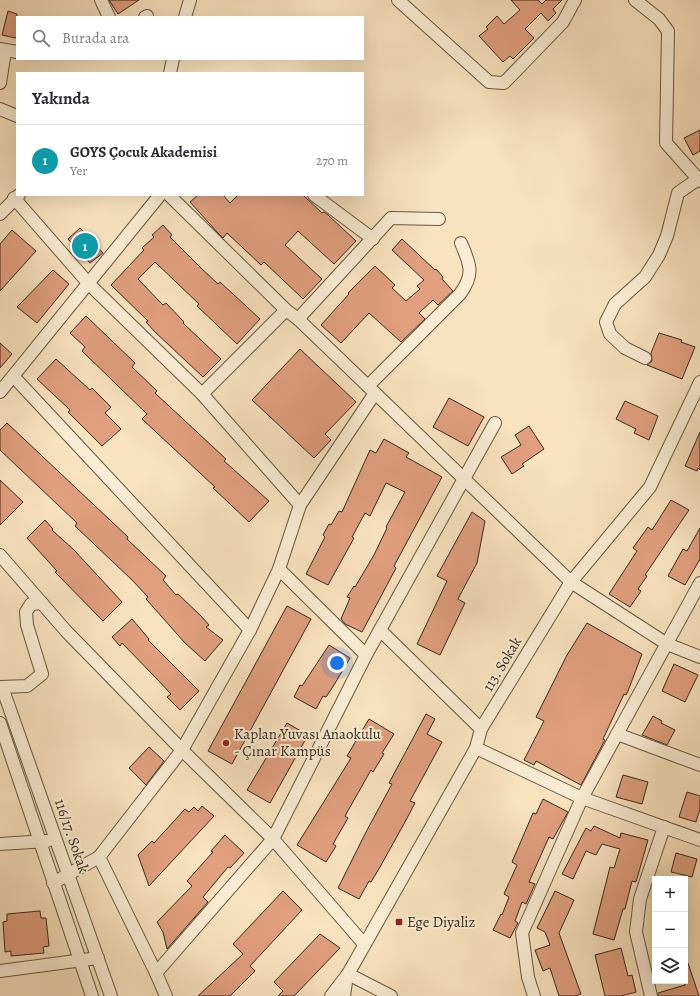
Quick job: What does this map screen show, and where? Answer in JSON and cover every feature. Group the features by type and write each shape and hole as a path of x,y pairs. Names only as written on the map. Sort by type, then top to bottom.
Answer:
{"street":[{"path":"101,0 109,16"},
{"path":"185,16 190,0"},
{"path":"398,0 489,82 504,83 563,22 575,0"},
{"path":"635,0 659,19 668,31 666,143 699,180 678,193 667,236 659,254 645,277 615,304 606,322 610,334 625,348 645,358"},
{"path":"0,83 7,51"},
{"path":"170,72 173,60"},
{"path":"0,109 16,116"},
{"path":"0,392 14,377 159,196"},
{"path":"170,196 286,310 298,319 571,582 666,644 700,657"},
{"path":"315,196 373,239"},
{"path":"0,214 16,197 89,284 202,394 300,505"},
{"path":"298,319 391,218 438,219"},
{"path":"53,883 99,857 182,750 250,630 279,569 300,505 371,390 460,294 468,283 470,272 467,256 461,242"},
{"path":"202,394 286,310"},
{"path":"14,377 250,630"},
{"name":"113. Sokak","path":"331,996 348,974 476,748 481,729 571,582 650,487 700,382"},
{"path":"156,973 273,839 366,655 495,423"},
{"path":"0,555 66,631 182,750 273,839 364,944"},
{"path":"279,569 366,655"},
{"path":"534,996 528,977 522,933 582,798 700,583"},
{"path":"1,687 27,686 42,674 27,626 26,612 31,604 42,603"},
{"path":"380,630 481,729"},
{"name":"116/17. Sokak","path":"1,687 111,996"},
{"path":"0,723 92,996"},
{"path":"617,734 700,765"},
{"path":"476,748 582,798 700,840"},
{"path":"651,996 636,932 640,899 664,827"},
{"path":"0,844 56,841"},
{"path":"99,857 166,996"},
{"path":"0,971 98,958"},
{"path":"348,974 391,996"},
{"name":"113. Sokak","path":"344,996 348,974"}],"building":[{"path":"109,0 139,0 118,14"},
{"path":"511,0 538,0 542,4 546,0 562,0 553,9 556,13 548,21 541,13 525,29 534,38 513,59 510,56 503,62 479,36 488,29 486,27 497,16 504,24 520,10"},
{"path":"8,11 17,14 16,37 2,35"},
{"path":"700,130 700,151 693,155 684,138"},
{"path":"197,196 224,196 230,203 237,196 304,196 322,213 324,212 328,215 356,241 334,264 298,231 285,245 322,279 303,299 264,262 261,265 227,233 223,238 190,202"},
{"path":"163,225 172,235 170,237 201,268 218,284 220,282 260,319 237,344 197,306 199,304 155,262 138,279 163,305 166,303 184,322 183,323 221,359 203,377 155,332 146,322 148,321 111,285 144,250 142,248 154,237 152,235"},
{"path":"80,228 103,253 90,263 68,239"},
{"path":"12,230 36,251 0,291 0,244"},
{"path":"402,239 435,270 436,269 443,277 442,279 453,291 438,305 433,300 419,313 425,319 401,342 369,313 341,343 321,325 349,294 348,293 375,266 395,285 392,288 406,301 420,289 417,286 424,280 392,250"},
{"path":"53,270 69,284 37,323 17,307"},
{"path":"86,316 135,363 132,367 157,391 155,393 226,459 224,461 269,501 249,522 213,488 215,487 142,419 147,414 82,351 85,347 70,333"},
{"path":"659,333 682,340 681,342 695,347 682,379 647,365 652,361 651,353"},
{"path":"0,343 12,354 0,368"},
{"path":"300,349 356,402 325,434 331,440 314,458 252,400"},
{"path":"56,359 90,390 92,388 111,407 105,413 121,429 102,446 68,412 70,410 37,379"},
{"path":"449,398 484,417 468,446 433,427"},
{"path":"625,401 658,416 649,440 634,433 636,429 616,419"},
{"path":"7,423 128,537 127,539 166,576 163,580 176,595 178,594 201,616 209,625 206,627 223,640 205,661 185,643 146,599 148,597 132,580 75,526 77,523 0,450 0,430"},
{"path":"529,426 544,449 522,464 524,466 512,474 501,457 521,445 515,435"},
{"path":"700,432 700,470 698,468 697,471 685,466"},
{"path":"384,439 409,453 406,457 442,477 394,566 396,568 362,632 345,624 341,619 350,598 347,597 354,586 355,587 374,555 387,528 386,527 405,492 386,483 370,516 365,513 352,537 354,538 328,585 306,574 325,537 323,535 329,524 331,525 339,511 342,512 370,450 376,453"},
{"path":"0,480 23,502 0,525"},
{"path":"671,500 689,510 645,575 647,576 638,589 641,591 630,607 609,594 637,551 633,548 648,527 652,530"},
{"path":"472,512 485,521 477,563 458,599 465,603 440,655 417,644 447,581 437,576"},
{"path":"45,520 53,529 52,530 74,550 122,602 103,621 55,572 57,571 27,538"},
{"path":"700,528 700,559 685,585 668,576 683,549 687,551"},
{"path":"287,606 311,619 232,764 208,751"},
{"path":"132,619 149,639 148,640 199,691 180,710 167,697 171,694 122,643 120,646 112,637"},
{"path":"587,623 642,654 628,691 626,695 624,694 603,739 605,740 581,785 536,761 534,765 524,760 544,721 536,717 567,655"},
{"path":"329,645 350,658 326,697 323,696 316,709 294,697 300,685 302,686"},
{"path":"674,664 698,675 685,702 662,691"},
{"path":"426,714 435,719 427,734 442,742 410,801 415,803 405,822 380,867 371,882 369,881 359,899 338,888 392,784 389,783"},
{"path":"653,716 662,721 661,723 675,730 667,745 642,735"},
{"path":"369,719 394,734 382,753 384,754 373,772 371,770 345,816 348,818 333,844 336,846 326,862 297,845 351,758 347,756"},
{"path":"287,723 308,735 270,803 247,790"},
{"path":"149,747 164,761 146,785 129,768"},
{"path":"623,775 648,782 642,804 616,797"},
{"path":"687,792 700,796 700,809 696,822 679,817"},
{"path":"543,799 568,812 553,839 549,837 529,882 535,884 526,904 522,902 515,921 518,923 510,938 493,930 501,914 502,915 509,897 504,894 517,865 512,862 533,813 536,814"},
{"path":"202,806 214,816 149,886 138,855 152,841 154,843 185,809 189,812 194,807 198,811"},
{"path":"594,826 620,838 621,833 648,840 636,882 632,881 625,909 623,909 614,940 593,934 610,867 614,868 620,849 602,844 596,855 586,851 573,879 562,874 586,828 591,831"},
{"path":"225,835 244,853 230,868 228,867 203,897 208,902 167,949 163,932 157,922 192,886 187,881 213,852 211,851"},
{"path":"676,853 697,859 692,877 671,872"},
{"path":"283,891 302,910 250,966 255,971 230,996 198,996 243,954 233,944"},
{"path":"555,891 574,900 559,933 581,994 575,996 559,996 550,968 543,971 535,950 550,945 545,932 537,928"},
{"path":"40,911 41,918 46,918 49,946 43,947 44,953 11,956 11,951 5,952 3,922 7,921 7,914"},
{"path":"320,934 340,948 294,996 278,996 283,991 274,982"},
{"path":"621,948 628,976 632,975 636,992 621,996 605,996 595,955"},
{"path":"688,963 699,996 658,996 658,993 688,984"}],"place":[{"name":"GOYS Çocuk Akademisi","path":"85,246"},
{"name":"Kaplan Yuvası Anaokulu - Çınar Kampüs","path":"226,743"},
{"name":"Ege Diyaliz","path":"399,922"}]}
